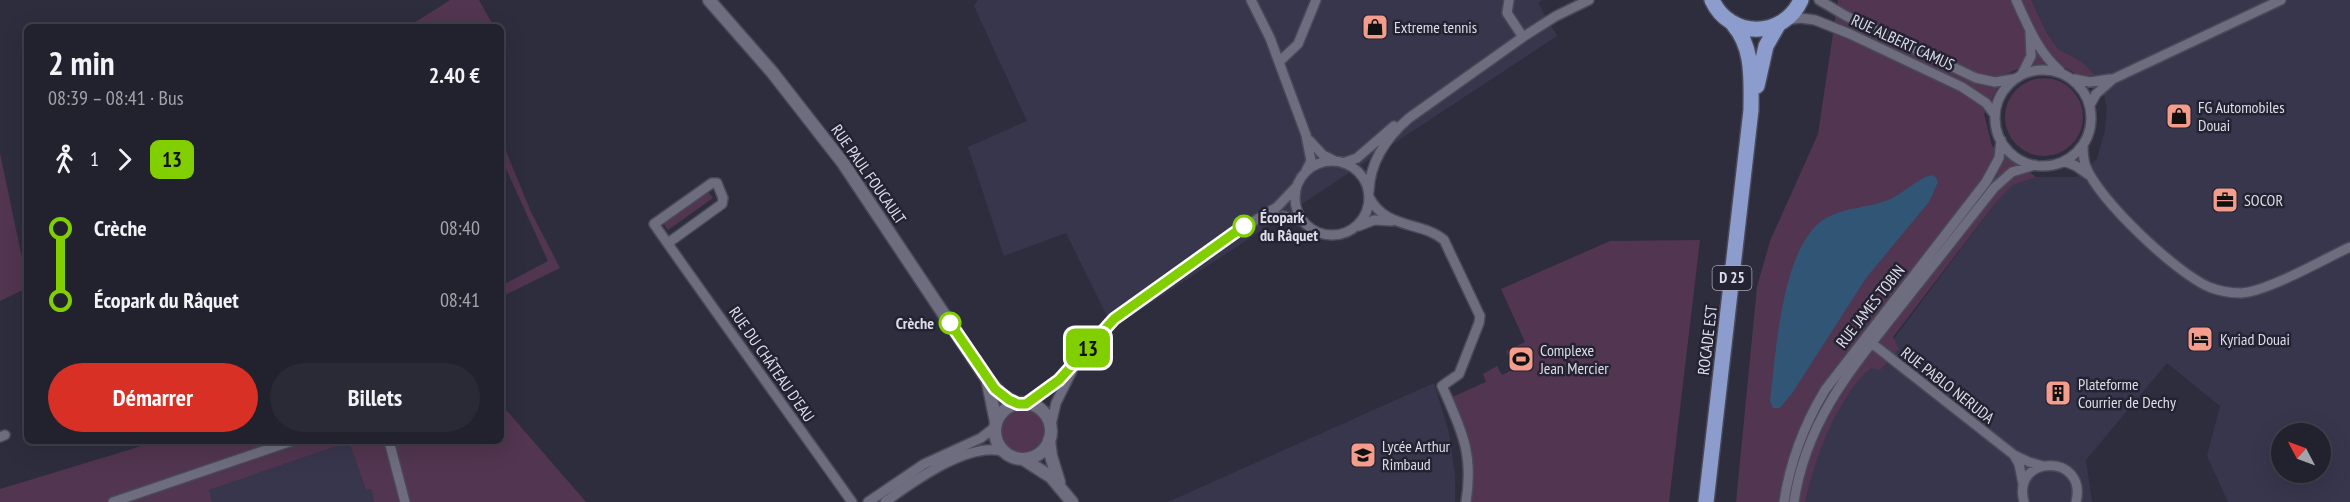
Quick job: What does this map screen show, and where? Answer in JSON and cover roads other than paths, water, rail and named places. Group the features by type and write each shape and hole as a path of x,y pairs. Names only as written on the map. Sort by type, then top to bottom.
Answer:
{"main road":[{"name":"ROCADE EST","path":"1706,502 1751,110 1751,76 1747,50 1740,32 1721,14 1712,0"},
{"name":"ROCADE EST","path":"1751,110 1766,46 1801,0"},
{"path":"1733,24 1753,30 1763,30 1782,23"}],"street":[{"name":"RUE PAUL FOUCAULT","path":"709,0 772,72 836,153 987,379 1002,395 1022,404"},
{"path":"870,502 924,464 977,440 996,424 1006,409 1022,404 1054,385 1114,319 1252,221 1277,207 1297,186 1311,161 1306,135 1266,28 1251,0"},
{"path":"1279,62 1298,44 1316,0"},
{"path":"1509,0 1507,13 1522,38"},
{"path":"1306,172 1320,163 1356,158 1398,123 1522,38 1561,13 1589,0"},
{"name":"RUE ALBERT CAMUS","path":"1819,0 1846,16 1976,78 2000,82 2019,76"},
{"path":"2016,0 2046,57 2081,88 2090,105 2091,127 2083,145 2064,161 2049,165 2035,165 2013,155 2001,140 1995,116 2001,95 2019,76 2031,56 2029,28"},
{"path":"2090,105 2098,91 2113,79 2281,0"},
{"name":"RUE ALBERT CAMUS","path":"1782,23 1800,18 1815,20 1850,34 1962,87 1986,103 1995,116"},
{"path":"2019,76 2044,69 2090,82 2113,79"},
{"path":"1354,229 1366,215 1371,172 1377,157 1395,132 1416,112"},
{"path":"1306,135 1323,155 1353,168 1361,175 1369,194 1382,214 1444,240 1480,316 1459,374 1442,386 1467,449 1470,470 1466,502"},
{"name":"RUE JAMES TOBIN","path":"1794,502 1799,472 1816,425 1868,340 1989,177 1999,158 2001,140"},
{"path":"2083,145 2084,160 2091,177"},
{"path":"2064,161 2076,166 2091,177 2124,218 2144,238 2198,280 2216,289 2242,293 2261,289 2350,247"},
{"name":"RUE JAMES TOBIN","path":"1784,502 1792,462 1811,414 1829,384 1999,182 2012,172 2035,165"},
{"name":"RUE DU CHÂTEAU D'EAU","path":"668,243 722,204 723,198 717,183 712,183 654,224 852,502"},
{"path":"1297,186 1295,202 1302,221"},
{"path":"1252,221 1279,216 1302,221 1314,231 1325,235 1337,235 1374,220 1401,223"},
{"name":"RUE PABLO NERUDA","path":"1868,340 2014,455 2043,466 2060,467 2072,476 2078,490 2076,502"},
{"path":"1023,459 1038,454 1050,434 1059,397 1079,358"},
{"name":"RUE PAUL FOUCAULT","path":"987,379 996,424"},
{"path":"1022,404 1043,412 1050,434 1052,461 1062,489"},
{"path":"996,424 996,439 1002,451"},
{"path":"113,502 283,444"},
{"path":"390,444 405,502"},
{"path":"885,502 921,477 985,449 1002,451 1013,458 1023,459 1044,471 1072,502"},
{"path":"2014,455 2019,464 2024,502"},
{"path":"2023,487 2028,475 2043,466"}],"water":[{"path":"1931,175 1936,177 1938,182 1929,202 1866,278 1793,392 1780,408 1773,408 1770,401 1783,302 1799,251 1811,231 1833,214 1888,200"}],"place":[{"name":"Extreme tennis","path":"1375,27"},
{"name":"FG Automobiles Douai","path":"2179,116"},
{"name":"SOCOR","path":"2225,200"},
{"name":"Écopark du Râquet","path":"1244,226"},
{"name":"Crèche","path":"950,323"},
{"name":"Kyriad Douai","path":"2200,339"},
{"name":"Complexe Jean Mercier","path":"1521,359"},
{"name":"Plateforme Courrier de Dechy","path":"2058,393"},
{"name":"Lycée Arthur Rimbaud","path":"1363,455"}]}
